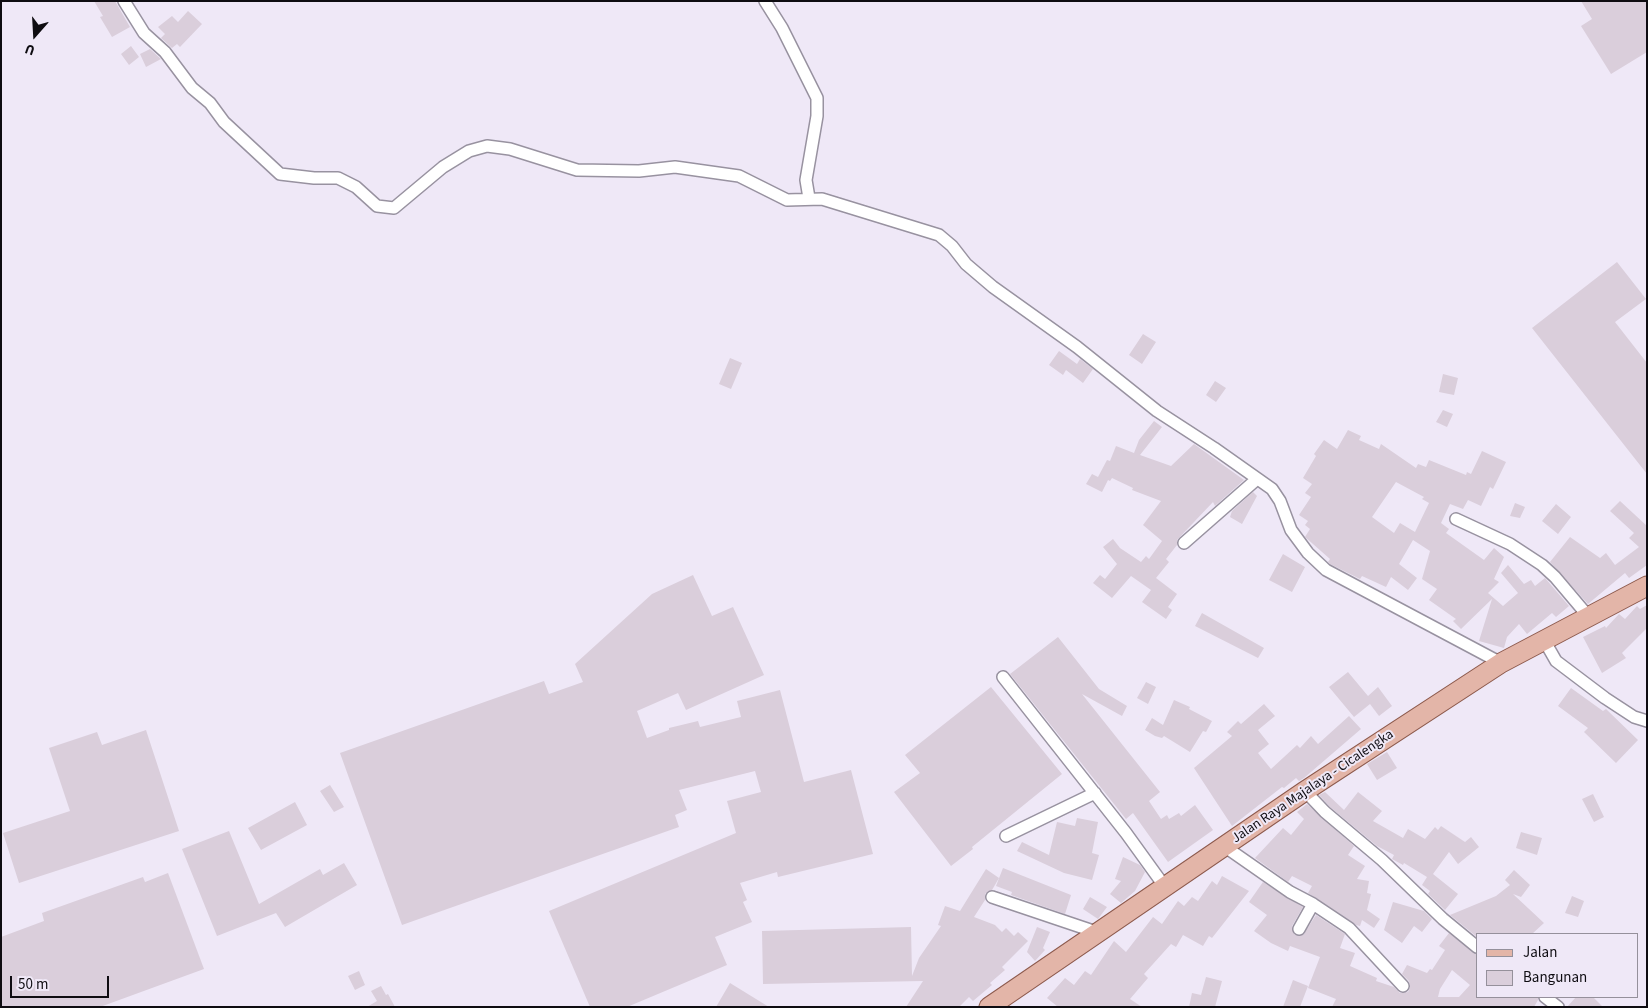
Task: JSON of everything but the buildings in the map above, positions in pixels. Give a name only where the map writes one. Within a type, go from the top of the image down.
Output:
[{"type":"main road","name":"Jalan Raya Majalaya - Cicalengka","points":[[990,1007],[1305,791],[1501,663],[1647,586]]},
{"type":"street","points":[[124,1],[144,32],[165,52],[192,88],[210,102],[224,122],[280,174],[314,178],[338,178],[356,187],[377,206],[394,208],[450,163],[469,151],[487,146],[510,149],[577,170],[631,171],[674,167],[740,176],[787,200],[822,199],[854,207],[939,235],[952,246],[966,264],[993,287],[1077,347],[1157,411],[1272,489],[1280,501],[1291,530],[1308,553],[1326,570],[1501,663]]},
{"type":"street","points":[[765,1],[782,28],[817,98],[818,116],[806,180],[809,198]]},
{"type":"street","points":[[1184,543],[1257,479]]},
{"type":"street","points":[[1456,519],[1510,544],[1542,565],[1555,577],[1588,616]]},
{"type":"street","points":[[1544,640],[1556,661],[1605,698],[1634,716],[1647,721]]},
{"type":"street","points":[[1003,677],[1095,793],[1165,887]]},
{"type":"street","points":[[1305,791],[1325,812],[1382,860],[1443,918],[1476,945]]},
{"type":"street","points":[[1006,836],[1095,793]]},
{"type":"street","points":[[1224,846],[1290,892],[1313,904],[1349,928],[1403,986]]},
{"type":"street","points":[[992,897],[1099,933]]},
{"type":"street","points":[[1299,929],[1313,904]]},
{"type":"street","points":[[1545,998],[1558,1007]]}]
